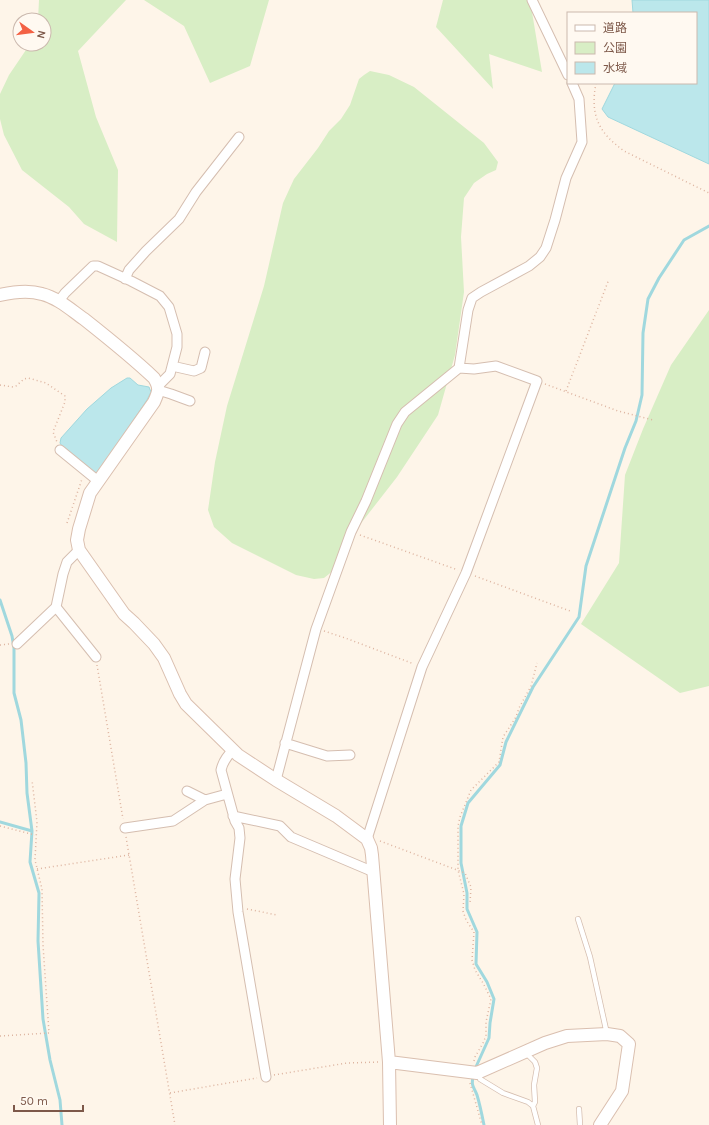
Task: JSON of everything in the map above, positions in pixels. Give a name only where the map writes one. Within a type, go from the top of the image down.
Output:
[{"type":"street","points":[[532,0],[567,72]]},
{"type":"street","points":[[276,780],[316,629],[351,532],[366,501],[397,424],[405,412],[459,368],[468,310],[472,298],[529,266],[540,257],[546,248],[566,178],[582,142],[579,99],[572,84]]},
{"type":"street","points":[[125,279],[129,270],[146,251],[179,219],[196,192],[239,136]]},
{"type":"street","points":[[59,301],[64,293],[93,266],[98,266],[160,296],[169,307],[177,334],[177,347],[170,374],[158,388]]},
{"type":"street","points":[[0,295],[10,292],[31,292],[43,294],[59,301],[108,338],[154,378],[158,388],[158,394],[154,402],[90,493],[79,529],[77,540],[79,550],[124,614],[154,644],[164,658],[186,704],[238,755],[336,816],[368,841],[371,848],[389,1062],[390,1125]]},
{"type":"street","points":[[172,366],[194,371],[201,368],[205,352]]},
{"type":"street","points":[[368,841],[422,667],[466,573],[537,381],[496,366],[474,369],[459,368]]},
{"type":"street","points":[[158,388],[190,401]]},
{"type":"street","points":[[61,450],[98,481]]},
{"type":"street","points":[[16,644],[56,608],[67,562],[79,550]]},
{"type":"street","points":[[56,608],[96,657]]},
{"type":"street","points":[[285,743],[327,756],[350,755]]},
{"type":"street","points":[[233,750],[222,764],[221,770],[233,816],[239,828],[240,838],[235,879],[237,907],[266,1077]]},
{"type":"street","points":[[187,791],[205,800]]},
{"type":"street","points":[[125,828],[173,822],[205,800],[227,794]]},
{"type":"street","points":[[233,816],[280,826],[291,837],[369,870],[373,870]]},
{"type":"street","points":[[389,1062],[476,1073],[545,1043],[567,1036],[607,1034],[620,1036],[629,1044],[622,1091],[600,1125]]},
{"type":"lane","points":[[578,919],[590,957],[607,1034]]},
{"type":"lane","points":[[525,1052],[535,1062],[537,1068],[534,1085],[533,1106],[538,1125]]},
{"type":"lane","points":[[476,1073],[480,1079],[503,1093],[528,1102],[533,1106]]},
{"type":"lane","points":[[579,1109],[580,1125]]},
{"type":"path","points":[[596,84],[594,106],[597,121],[602,131],[613,143],[624,151],[709,193]]},
{"type":"path","points":[[566,392],[609,279]]},
{"type":"path","points":[[0,385],[12,387],[16,386],[24,379],[28,378],[46,383],[65,396],[65,402],[53,432],[61,450]]},
{"type":"path","points":[[537,381],[618,411],[653,420]]},
{"type":"path","points":[[67,523],[85,470]]},
{"type":"path","points":[[351,532],[570,611]]},
{"type":"path","points":[[316,629],[348,639],[422,667]]},
{"type":"path","points":[[96,657],[175,1125]]},
{"type":"path","points":[[482,1125],[470,1084],[476,1073],[475,1057],[484,1043],[486,1036],[486,1022],[491,999],[484,983],[475,970],[472,960],[474,932],[466,920],[463,911],[464,894],[458,870],[458,826],[471,790],[499,762],[503,737],[516,717],[519,708],[531,686],[537,662]]},
{"type":"path","points":[[0,1036],[49,1033],[43,945],[42,889],[35,860],[37,822],[32,780]]},
{"type":"path","points":[[0,826],[36,835]]},
{"type":"path","points":[[368,841],[377,840],[464,873],[471,887],[470,903]]},
{"type":"path","points":[[37,869],[130,855]]},
{"type":"path","points":[[237,907],[277,914]]},
{"type":"path","points":[[170,1093],[347,1063],[389,1062]]},
{"type":"green space","points":[[39,0],[126,0],[78,51],[96,117],[118,170],[117,242],[84,224],[69,207],[22,170],[4,135],[0,119],[0,94],[9,75],[25,52],[52,52],[52,12],[38,12]]},
{"type":"green space","points":[[144,0],[269,0],[250,66],[210,83],[184,26]]},
{"type":"green space","points":[[443,0],[530,0],[542,72],[489,54],[493,89],[436,27]]},
{"type":"green space","points":[[370,71],[389,75],[414,87],[484,143],[498,162],[496,170],[474,183],[464,198],[461,237],[464,292],[455,355],[438,415],[397,477],[355,531],[334,570],[324,578],[314,579],[296,575],[232,543],[214,527],[208,510],[215,462],[227,406],[264,286],[283,203],[294,179],[329,131],[341,119],[350,105],[359,79]]},
{"type":"green space","points":[[709,310],[709,686],[680,693],[581,624],[619,563],[625,475],[643,429],[671,365]]},
{"type":"water","points":[[632,0],[709,0],[709,164],[608,117],[602,109],[614,84],[697,84],[697,12],[633,12]]},
{"type":"water","points":[[127,378],[130,378],[138,385],[149,387],[151,392],[96,475],[65,451],[60,443],[61,438],[87,409],[111,388]]},
{"type":"waterway","points":[[475,1069],[489,1038],[494,999],[487,982],[476,964],[477,932],[467,909],[467,893],[461,863],[461,826],[468,803],[500,765],[506,742],[533,687],[579,617],[586,566],[625,448],[636,421],[642,395],[643,333],[648,299],[659,278],[684,240],[709,226]]},
{"type":"waterway","points":[[0,600],[12,636],[14,648],[14,693],[21,720],[26,763],[27,793],[32,831],[30,862],[39,893],[38,941],[43,1019],[50,1060],[60,1100],[62,1125]]},
{"type":"waterway","points":[[0,822],[32,831]]},
{"type":"waterway","points":[[473,1076],[473,1085],[477,1095],[484,1125]]}]
